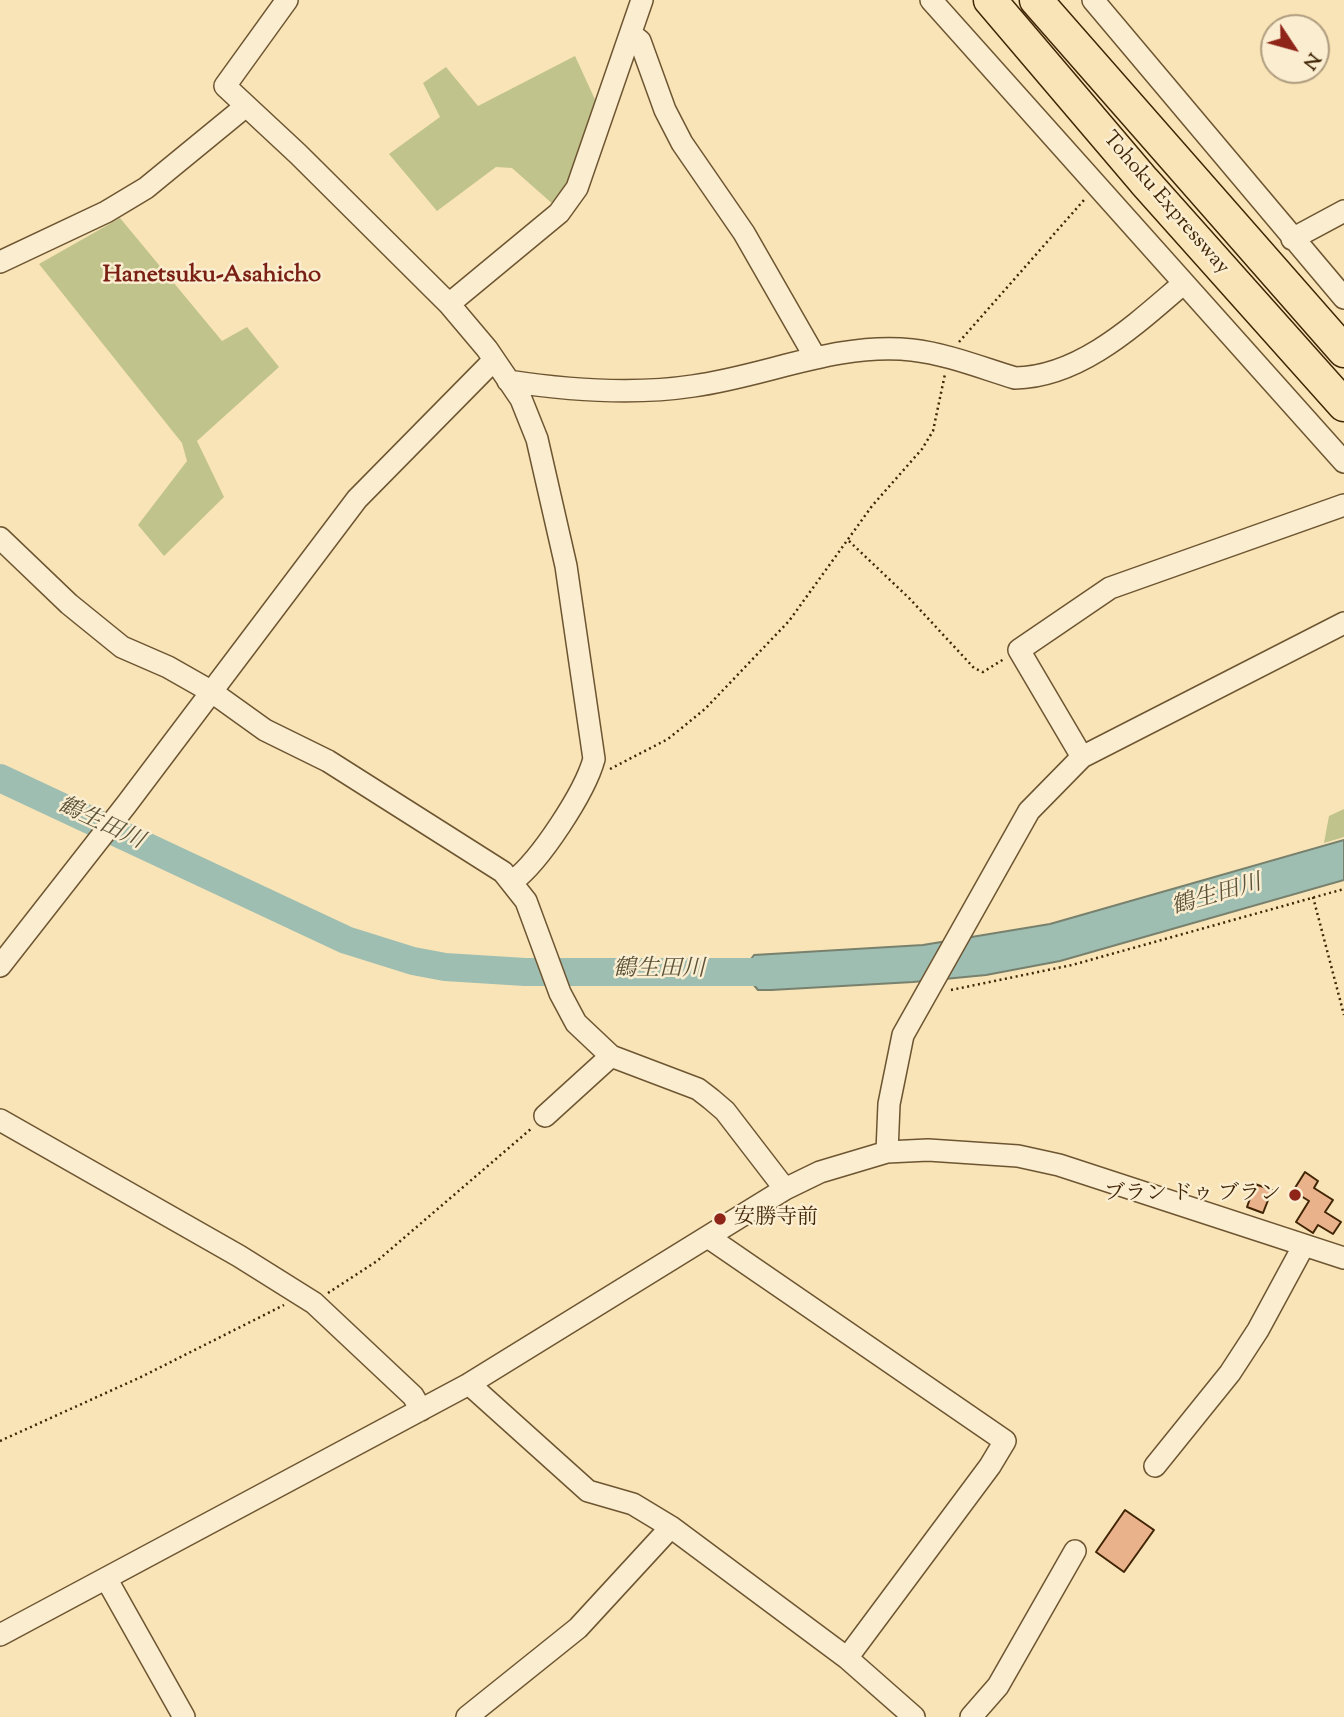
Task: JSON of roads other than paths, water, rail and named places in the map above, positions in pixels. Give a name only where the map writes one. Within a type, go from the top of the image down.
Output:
[{"type":"highway","name":"Tohoku Expressway","points":[[989,0],[1135,171],[1344,405]]},
{"type":"highway","name":"Tohoku Expressway","points":[[1036,0],[1344,351]]},
{"type":"street","points":[[286,0],[225,86],[299,153],[449,304],[521,399],[537,439],[566,566],[593,750],[590,775],[530,866],[513,881]]},
{"type":"street","points":[[449,304],[559,213],[577,188],[642,0]]},
{"type":"street","points":[[931,0],[1344,462]]},
{"type":"street","points":[[1093,0],[1344,298]]},
{"type":"street","points":[[631,34],[640,41],[665,110],[682,143],[744,233],[815,357]]},
{"type":"street","points":[[0,262],[106,212],[146,188],[246,106]]},
{"type":"street","points":[[1292,239],[1344,211]]},
{"type":"street","points":[[508,381],[543,386],[662,390],[696,386],[815,357],[912,350],[950,358],[1015,378],[1032,378],[1109,344],[1184,283]]},
{"type":"street","points":[[0,966],[357,499],[494,360]]},
{"type":"street","points":[[1082,757],[1019,650],[1110,588],[1344,505]]},
{"type":"street","points":[[0,538],[69,604],[122,647],[168,667],[212,692],[265,730],[328,761],[492,862],[513,881],[526,901],[561,993],[576,1023],[611,1056],[698,1089],[711,1099],[725,1111],[785,1189]]},
{"type":"street","points":[[887,1152],[889,1104],[898,1049],[928,989],[1029,811],[1082,757],[1344,623]]},
{"type":"street","points":[[545,1116],[611,1056]]},
{"type":"street","points":[[0,1120],[239,1256],[309,1300],[413,1396],[421,1410]]},
{"type":"street","points":[[0,1635],[469,1384],[785,1189],[820,1172],[887,1152],[971,1151],[1059,1165],[1344,1258]]},
{"type":"street","points":[[708,1237],[1005,1441],[990,1466],[848,1658]]},
{"type":"street","points":[[1155,1466],[1230,1373],[1258,1330],[1304,1245]]},
{"type":"street","points":[[469,1384],[589,1491],[633,1504],[671,1527],[848,1658],[914,1717]]},
{"type":"street","points":[[467,1717],[578,1628],[671,1527]]},
{"type":"street","points":[[971,1717],[998,1686],[1075,1551]]},
{"type":"street","points":[[107,1580],[184,1717]]},
{"type":"water","points":[[1344,840],[1344,880],[1060,961],[986,975],[771,990],[758,990],[742,971],[754,955],[923,945],[1050,924]]},
{"type":"waterway","name":"鶴生田川","points":[[0,778],[346,940],[413,961],[445,967],[525,972],[781,972]]},
{"type":"place","name":"ブラン ドゥ ブラン","points":[[1295,1195]]},
{"type":"place","name":"安勝寺前","points":[[720,1219]]},
{"type":"district","name":"Hanetsuku-Asahicho","points":[[212,277]]}]
